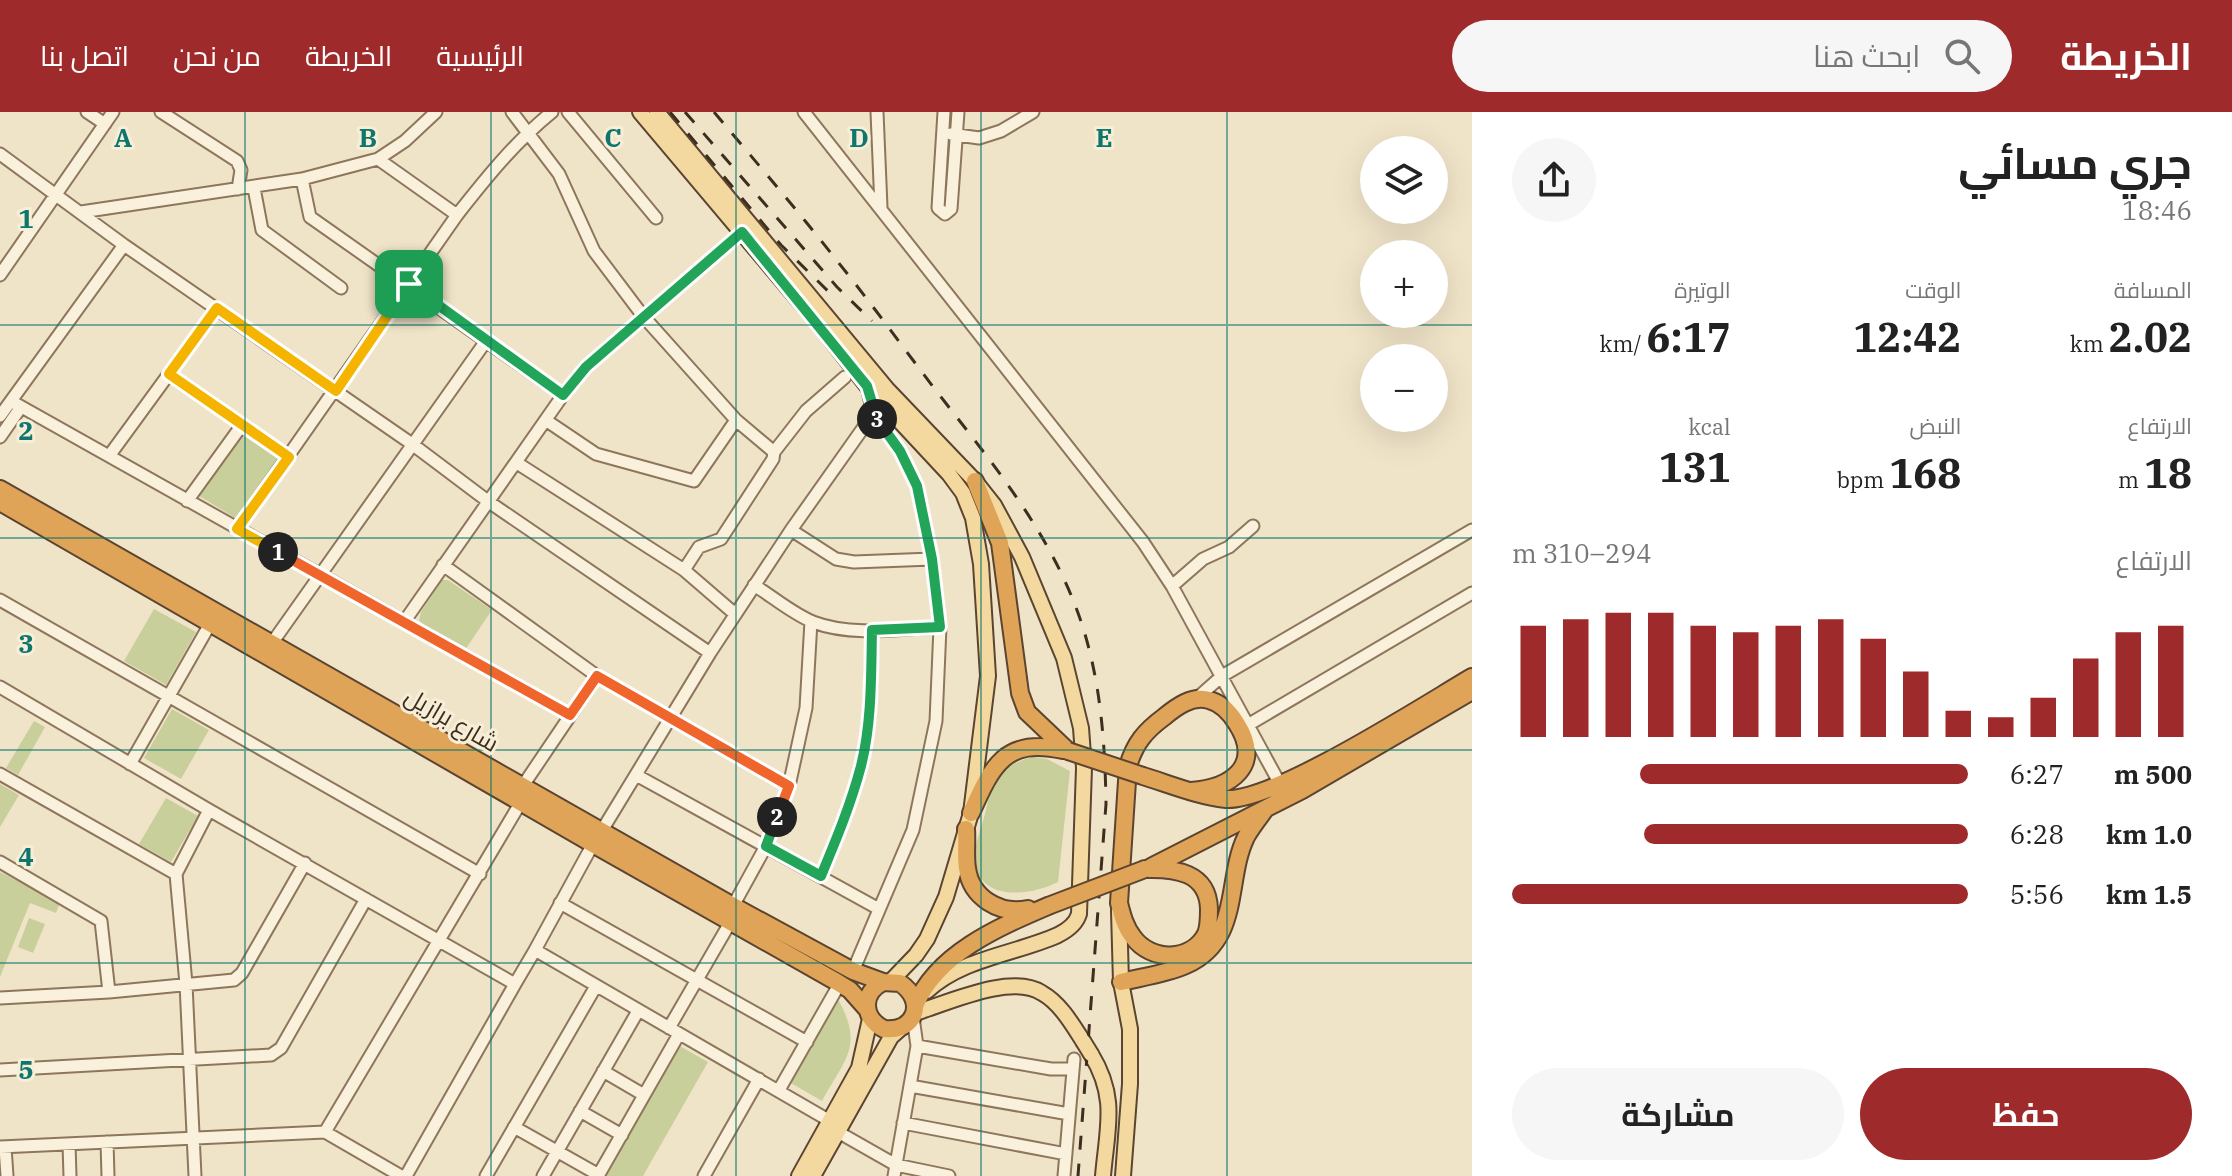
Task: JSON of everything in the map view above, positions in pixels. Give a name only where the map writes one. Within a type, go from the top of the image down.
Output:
[{"type":"highway","points":[[975,481],[1000,543],[1020,693],[1027,712],[1068,751]]},
{"type":"highway","name":"شارع برازيل","points":[[0,489],[272,643],[522,795]]},
{"type":"highway","name":"شارع برازيل","points":[[0,502],[210,624],[732,914],[850,990],[868,1014]]},
{"type":"highway","points":[[971,813],[985,782],[1005,756],[1036,745],[1068,751],[1191,791],[1226,799],[1241,798],[1280,784],[1472,677]]},
{"type":"highway","points":[[911,1016],[909,988],[887,981],[870,992],[868,1014],[884,1029],[911,1016],[921,992],[932,977],[953,957],[1005,924],[1145,869],[1266,808],[1472,691]]},
{"type":"highway","points":[[1145,869],[1167,868],[1197,881],[1207,891],[1209,919],[1205,935],[1190,950],[1173,957],[1156,954],[1133,938],[1124,923],[1119,903],[1128,766],[1133,750],[1145,731],[1180,704],[1210,700],[1231,713],[1244,727],[1247,752],[1239,773],[1224,785],[1212,790],[1191,791]]},
{"type":"highway","points":[[1121,982],[1186,965],[1216,940],[1229,918],[1233,885],[1246,838],[1266,808]]},
{"type":"highway","points":[[966,829],[967,868],[972,884],[982,898],[1000,909],[1016,912],[1048,906]]},
{"type":"highway","name":"شارع برازيل","points":[[732,914],[853,971],[887,981]]},
{"type":"main road","points":[[640,112],[867,386],[949,474],[963,493],[973,518],[981,564],[988,676],[971,813],[946,897],[927,939],[916,955],[887,981]]},
{"type":"main road","points":[[657,112],[887,389],[994,505],[1037,589],[1064,658],[1081,728],[1084,768],[1077,922],[1058,935],[948,975],[932,987],[891,1037],[799,1176]]},
{"type":"main road","points":[[1119,903],[1121,982],[1130,1029],[1130,1084],[1123,1176]]},
{"type":"main road","points":[[911,1016],[1001,987],[1023,985],[1043,993],[1059,1007],[1105,1079],[1109,1096],[1103,1176]]},
{"type":"main road","points":[[813,1176],[859,1068],[868,1014]]},
{"type":"street","points":[[87,112],[105,124]]},
{"type":"street","points":[[0,275],[113,112]]},
{"type":"street","points":[[161,112],[237,161],[241,170],[238,189]]},
{"type":"street","points":[[81,212],[254,188],[378,159],[405,141],[436,112]]},
{"type":"street","points":[[512,112],[559,174],[594,251],[643,316],[736,420],[774,452]]},
{"type":"street","points":[[237,529],[457,215],[492,171],[529,131],[552,112]]},
{"type":"street","points":[[568,112],[656,218]]},
{"type":"street","points":[[804,112],[1143,542],[1172,586],[1222,676],[1244,727],[1280,784]]},
{"type":"street","points":[[877,112],[881,208]]},
{"type":"street","points":[[944,112],[938,208],[945,214],[951,209],[958,112]]},
{"type":"street","points":[[942,133],[979,138],[1001,131],[1033,112]]},
{"type":"street","points":[[0,154],[124,245],[412,444],[489,502],[710,653]]},
{"type":"street","points":[[378,159],[457,215]]},
{"type":"street","points":[[302,179],[310,217],[563,395]]},
{"type":"street","points":[[254,188],[262,230],[341,288]]},
{"type":"street","points":[[404,622],[563,395],[586,367],[742,232]]},
{"type":"street","points":[[0,437],[16,404],[124,245]]},
{"type":"street","points":[[109,456],[217,308]]},
{"type":"street","points":[[272,643],[486,341]]},
{"type":"street","points":[[169,374],[289,457]]},
{"type":"street","points":[[684,570],[699,547],[721,539],[768,467],[774,452],[806,411],[845,377]]},
{"type":"street","points":[[853,971],[913,830],[936,721],[940,627],[932,559],[917,486],[900,451],[873,414],[867,386]]},
{"type":"street","points":[[0,416],[16,404]]},
{"type":"street","points":[[16,404],[570,715]]},
{"type":"street","points":[[7,1176],[3,1147],[325,1132],[404,1176],[597,838],[710,653],[873,414]]},
{"type":"street","points":[[547,421],[596,454],[694,481],[736,420]]},
{"type":"street","points":[[187,501],[242,425]]},
{"type":"street","points":[[517,463],[684,570],[735,614]]},
{"type":"street","points":[[1172,586],[1203,559],[1229,547],[1253,526]]},
{"type":"street","points":[[791,530],[836,559],[854,562],[932,559]]},
{"type":"street","points":[[1196,700],[1222,676],[1472,530]]},
{"type":"street","points":[[443,565],[597,676],[789,786]]},
{"type":"street","points":[[754,585],[811,621],[831,627],[872,630],[940,627]]},
{"type":"street","points":[[1244,727],[1472,593]]},
{"type":"street","points":[[0,600],[480,874]]},
{"type":"street","points":[[514,1127],[598,1176],[644,1095],[697,979],[766,846],[789,786],[806,708],[811,621]]},
{"type":"street","points":[[130,764],[210,624]]},
{"type":"street","points":[[821,876],[842,825],[861,763],[871,700],[872,630]]},
{"type":"street","points":[[325,1132],[480,874],[522,795],[597,676]]},
{"type":"street","points":[[0,687],[515,984]]},
{"type":"street","points":[[0,774],[176,874]]},
{"type":"street","points":[[636,775],[879,909]]},
{"type":"street","points":[[195,1176],[186,984],[176,874],[209,810]]},
{"type":"street","points":[[0,862],[101,921],[109,992]]},
{"type":"street","points":[[0,998],[234,980],[242,973],[305,863]]},
{"type":"street","points":[[0,1070],[271,1055],[281,1048],[366,899]]},
{"type":"street","points":[[560,903],[807,1042]]},
{"type":"street","points":[[535,950],[779,1090],[895,1170],[949,1176]]},
{"type":"street","points":[[779,1090],[840,983]]},
{"type":"street","points":[[486,1176],[596,986]]},
{"type":"street","points":[[543,1176],[638,1011]]},
{"type":"street","points":[[895,1170],[917,1046],[911,1016]]},
{"type":"street","points":[[917,1046],[1051,1069],[1073,1064],[1064,1176]]},
{"type":"street","points":[[603,1071],[644,1095]]},
{"type":"street","points":[[704,1176],[759,1079]]},
{"type":"street","points":[[910,1086],[1069,1114]]},
{"type":"street","points":[[580,1111],[622,1135]]},
{"type":"street","points":[[903,1123],[1066,1154]]},
{"type":"street","points":[[107,1142],[108,1176]]},
{"type":"street","points":[[69,1144],[70,1176]]},
{"type":"green space","points":[[241,433],[278,457],[237,519],[196,494]]},
{"type":"green space","points":[[442,580],[448,580],[492,610],[465,650],[419,620]]},
{"type":"green space","points":[[154,609],[196,632],[166,685],[124,661]]},
{"type":"green space","points":[[172,709],[209,730],[181,779],[144,758]]},
{"type":"green space","points":[[34,721],[45,727],[18,775],[6,768]]},
{"type":"green space","points":[[1032,757],[1047,759],[1070,771],[1058,882],[1022,892],[997,890],[979,876],[975,863],[976,845],[990,791],[1002,771]]},
{"type":"green space","points":[[0,784],[19,795],[0,827]]},
{"type":"green space","points":[[166,798],[198,816],[171,862],[139,844]]},
{"type":"green space","points":[[0,872],[60,902],[56,913],[30,903],[0,977]]},
{"type":"green space","points":[[29,918],[45,924],[33,953],[18,947]]},
{"type":"green space","points":[[836,1001],[839,1001],[846,1017],[850,1042],[844,1063],[822,1101],[789,1082]]},
{"type":"green space","points":[[678,1045],[708,1062],[643,1176],[603,1176]]},
{"type":"railway","points":[[670,112],[781,245],[832,295]]},
{"type":"railway","points":[[685,112],[837,287],[872,321]]},
{"type":"railway","points":[[714,112],[850,277],[1010,487],[1058,567],[1081,620],[1099,698],[1106,804],[1078,1176]]},
{"type":"route","points":[[742,232],[867,386],[873,414],[900,451],[917,486],[932,559],[940,627],[872,630],[871,700],[861,763],[842,825],[821,876],[766,846],[789,786],[597,676],[570,715],[237,529],[289,457],[169,374],[217,308],[336,391],[409,284],[563,395],[586,367],[742,232]]}]
